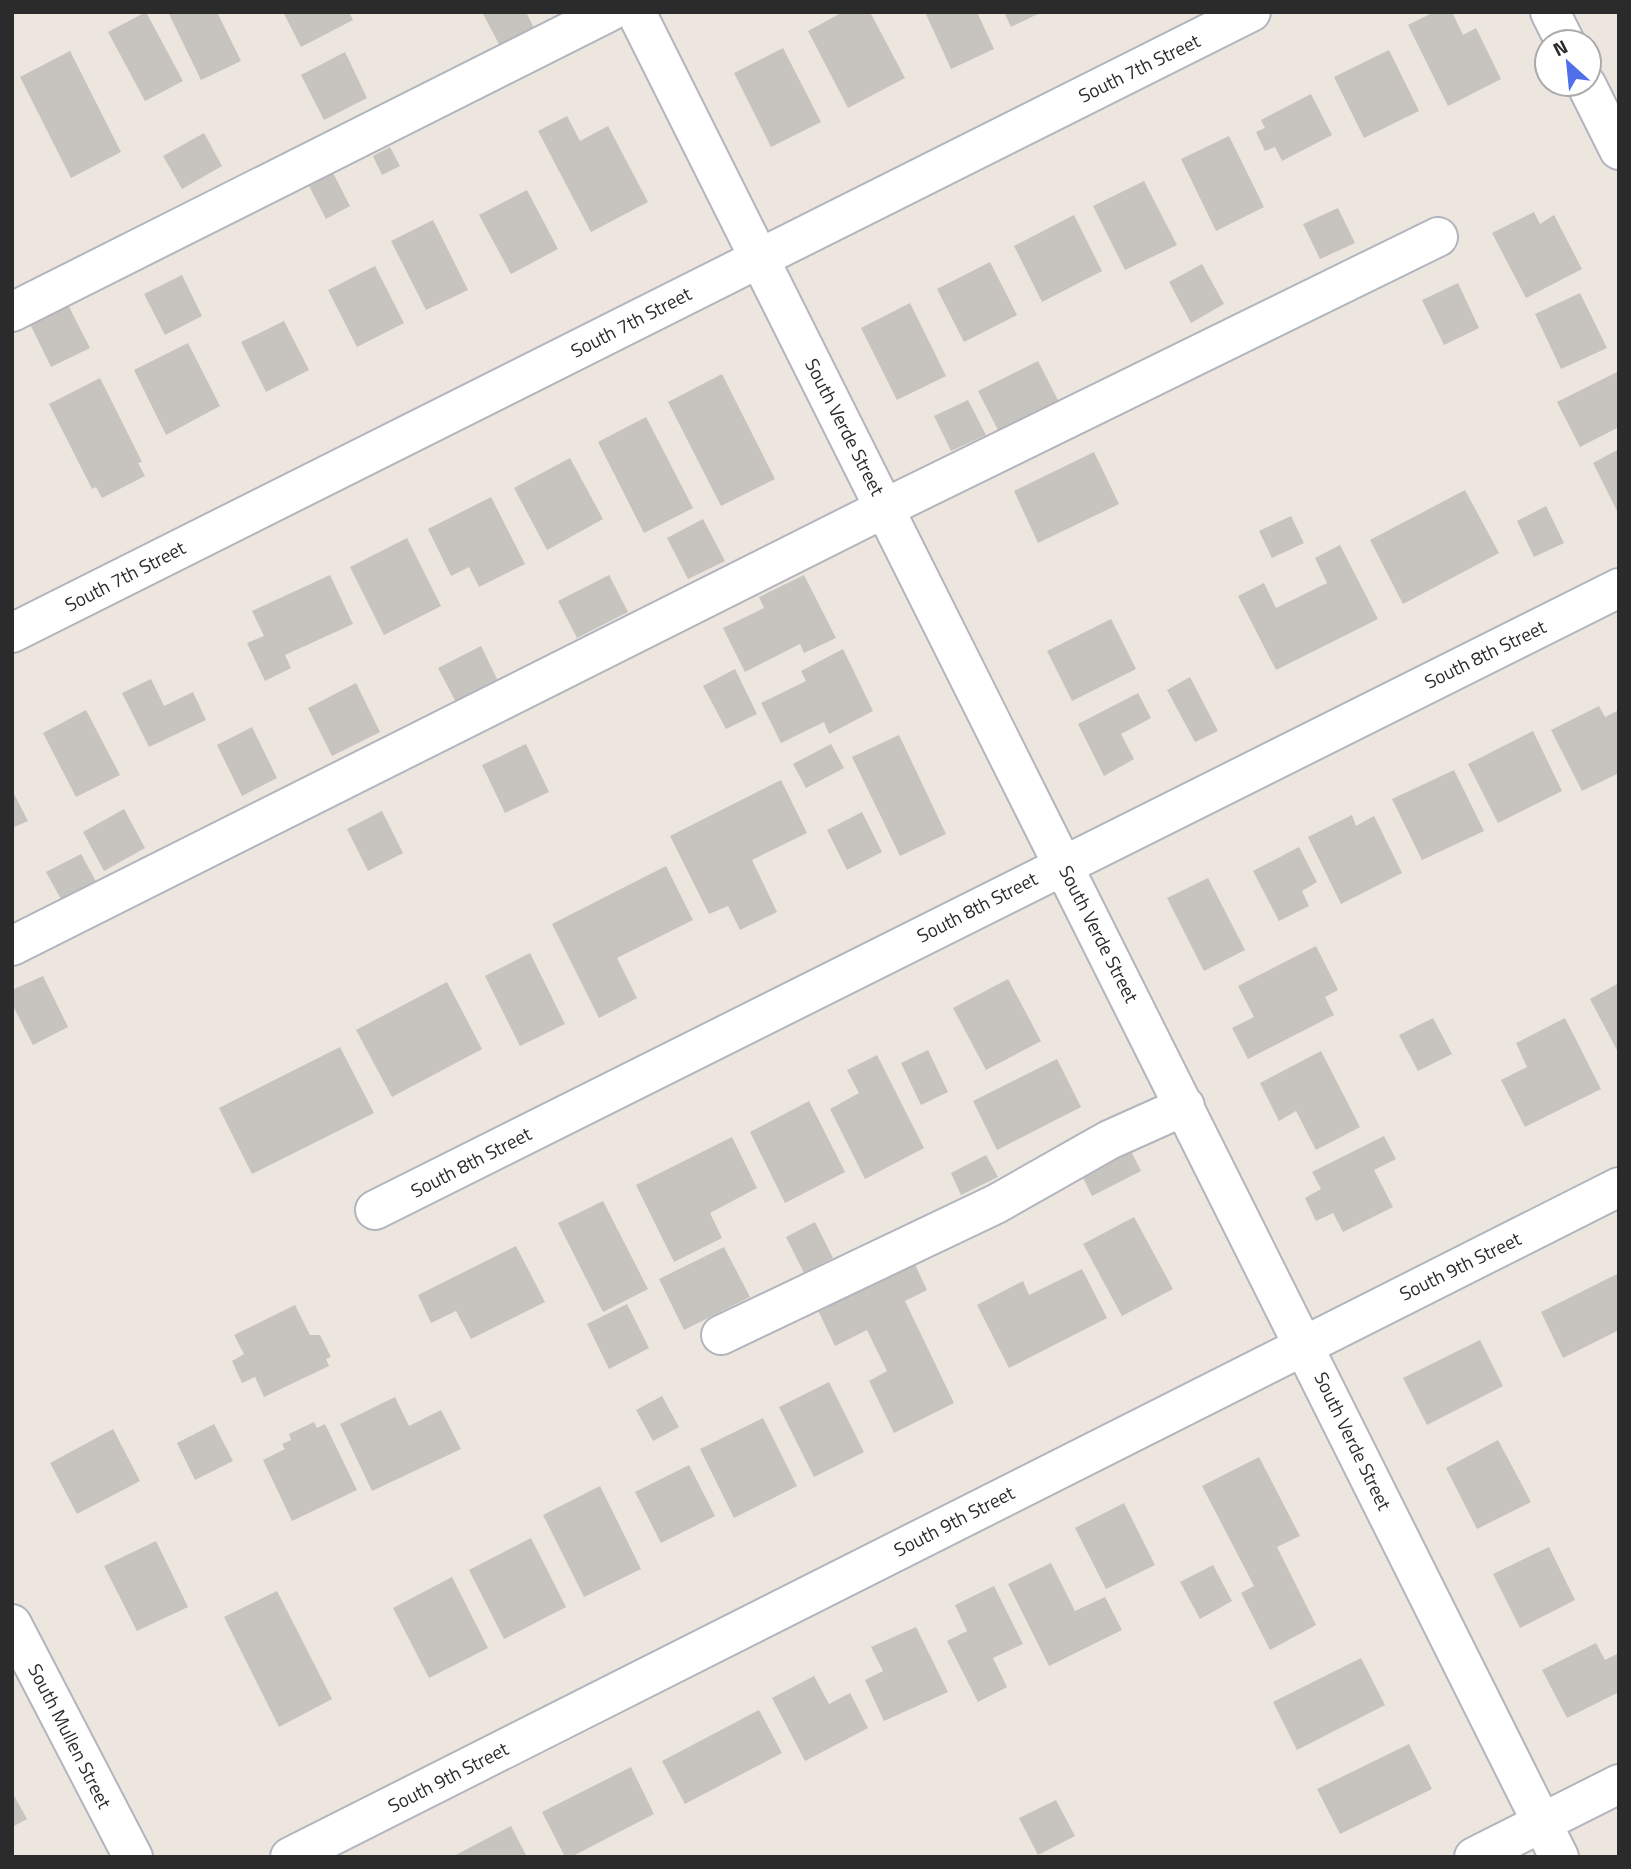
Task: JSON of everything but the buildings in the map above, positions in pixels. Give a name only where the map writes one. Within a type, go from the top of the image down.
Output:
[{"type":"street","points":[[12,312],[609,12]]},
{"type":"street","name":"South Verde Street","points":[[636,12],[1559,1857]]},
{"type":"street","name":"South 7th Street","points":[[12,633],[1251,12]]},
{"type":"street","points":[[1550,12],[1558,28]]},
{"type":"street","points":[[1593,98],[1618,147]]},
{"type":"street","points":[[12,946],[885,508],[1438,237]]},
{"type":"street","name":"South 8th Street","points":[[375,1210],[1064,863],[1619,588]]},
{"type":"street","points":[[721,1335],[996,1204],[1109,1140],[1185,1106]]},
{"type":"street","name":"South 9th Street","points":[[290,1857],[1304,1343],[1619,1187]]},
{"type":"street","name":"South Mullen Street","points":[[12,1624],[122,1853]]},
{"type":"street","points":[[1474,1857],[1619,1784]]}]
